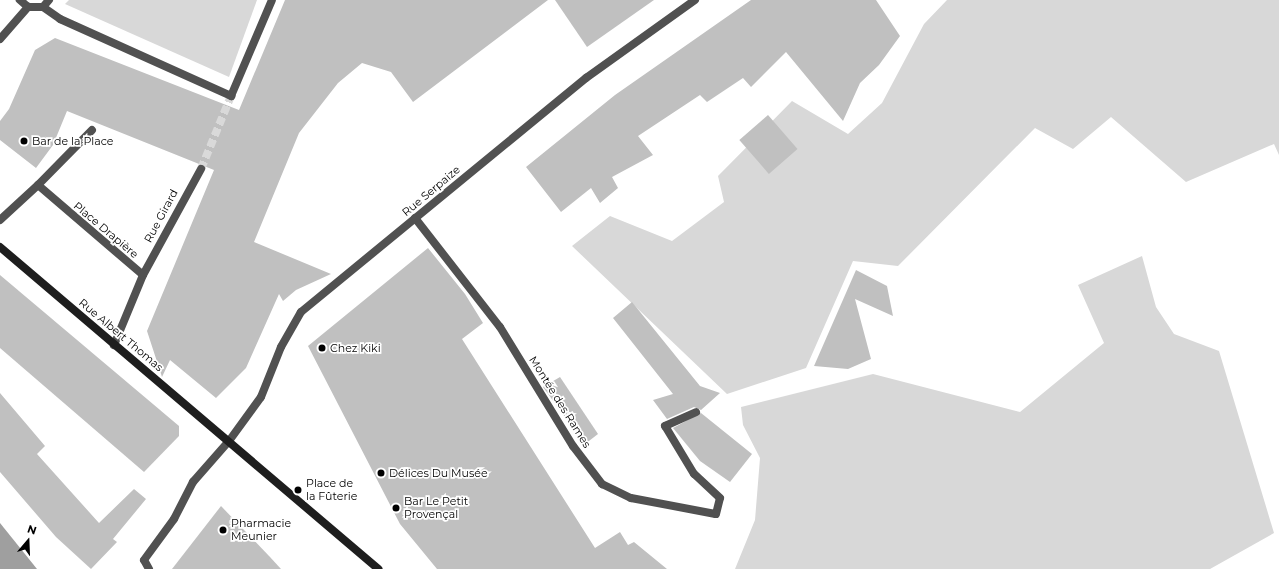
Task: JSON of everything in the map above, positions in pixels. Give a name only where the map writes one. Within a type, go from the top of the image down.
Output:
[{"type":"main road","name":"Rue Albert Thomas","points":[[0,247],[229,441]]},
{"type":"main road","points":[[229,441],[379,569]]},
{"type":"street","points":[[20,0],[28,6],[43,7],[60,19],[231,96],[272,0]]},
{"type":"street","points":[[43,7],[49,0]]},
{"type":"street","name":"Rue Serpaize","points":[[149,569],[144,560],[174,519],[193,482],[229,441],[261,397],[281,348],[301,312],[586,78],[696,0]]},
{"type":"street","points":[[0,39],[28,6]]},
{"type":"street","points":[[0,220],[38,185],[92,130]]},
{"type":"street","name":"Rue Girard","points":[[143,275],[201,169]]},
{"type":"street","name":"Place Drapière","points":[[38,185],[143,275]]},
{"type":"street","name":"Montée des Rames","points":[[416,218],[500,327],[572,446],[602,484],[631,498],[716,514],[720,498],[694,474],[665,426],[696,412]]},
{"type":"street","points":[[114,345],[143,275]]},
{"type":"shaded area","points":[[69,0],[257,0],[229,77],[65,4]]},
{"type":"shaded area","points":[[947,0],[1279,0],[1279,155],[1274,144],[1186,182],[1111,117],[1073,149],[1035,128],[898,266],[853,261],[806,368],[727,394],[572,246],[610,216],[672,241],[724,202],[718,176],[792,101],[848,134],[882,103],[924,24]]},
{"type":"shaded area","points":[[1142,256],[1156,307],[1174,334],[1219,351],[1274,533],[1210,569],[735,569],[755,520],[760,458],[743,425],[741,407],[873,374],[1020,412],[1104,343],[1078,285]]},
{"type":"shaded area","points":[[0,523],[37,569],[0,569]]},
{"type":"building","points":[[285,0],[548,0],[413,102],[391,72],[362,63],[338,83],[299,133],[254,242],[331,274],[296,290],[283,301],[279,294],[246,368],[216,398],[170,360],[162,377],[147,331],[214,170],[67,111],[53,145],[36,168],[0,140],[0,121],[9,109],[35,50],[55,38],[239,110]]},
{"type":"building","points":[[555,0],[654,0],[587,47]]},
{"type":"building","points":[[751,0],[876,0],[900,36],[879,65],[860,83],[843,121],[786,52],[751,87],[743,78],[707,102],[700,95],[638,136],[653,155],[612,177],[618,188],[600,203],[591,188],[561,212],[526,167],[615,95]]},
{"type":"building","points":[[768,115],[798,149],[769,174],[739,140]]},
{"type":"building","points":[[428,248],[465,294],[483,323],[462,339],[595,548],[620,532],[628,545],[634,542],[667,569],[437,569],[400,524],[308,346]]},
{"type":"building","points":[[856,270],[887,286],[893,316],[855,299],[871,359],[848,369],[814,366]]},
{"type":"building","points":[[0,275],[179,426],[179,436],[144,472],[0,348]]},
{"type":"building","points":[[632,302],[700,386],[720,393],[701,410],[694,407],[667,419],[653,400],[673,394],[613,318]]},
{"type":"building","points":[[560,377],[598,434],[585,444],[543,387]]},
{"type":"building","points":[[0,393],[45,446],[37,454],[99,523],[134,489],[146,499],[113,539],[117,542],[91,569],[56,537],[0,472]]},
{"type":"building","points":[[701,413],[752,454],[730,482],[700,461],[673,428]]},
{"type":"building","points":[[221,506],[270,557],[281,569],[172,569]]},
{"type":"tunnel","points":[[201,169],[231,96]]},
{"type":"place","name":"Bar de la Place","points":[[24,141]]},
{"type":"place","name":"Chez Kiki","points":[[322,348]]},
{"type":"place","name":"Délices Du Musée","points":[[381,473]]},
{"type":"place","name":"Place de la Fûterie","points":[[298,490]]},
{"type":"place","name":"Bar Le Petit Provençal","points":[[396,508]]},
{"type":"place","name":"Pharmacie Meunier","points":[[223,530]]}]
